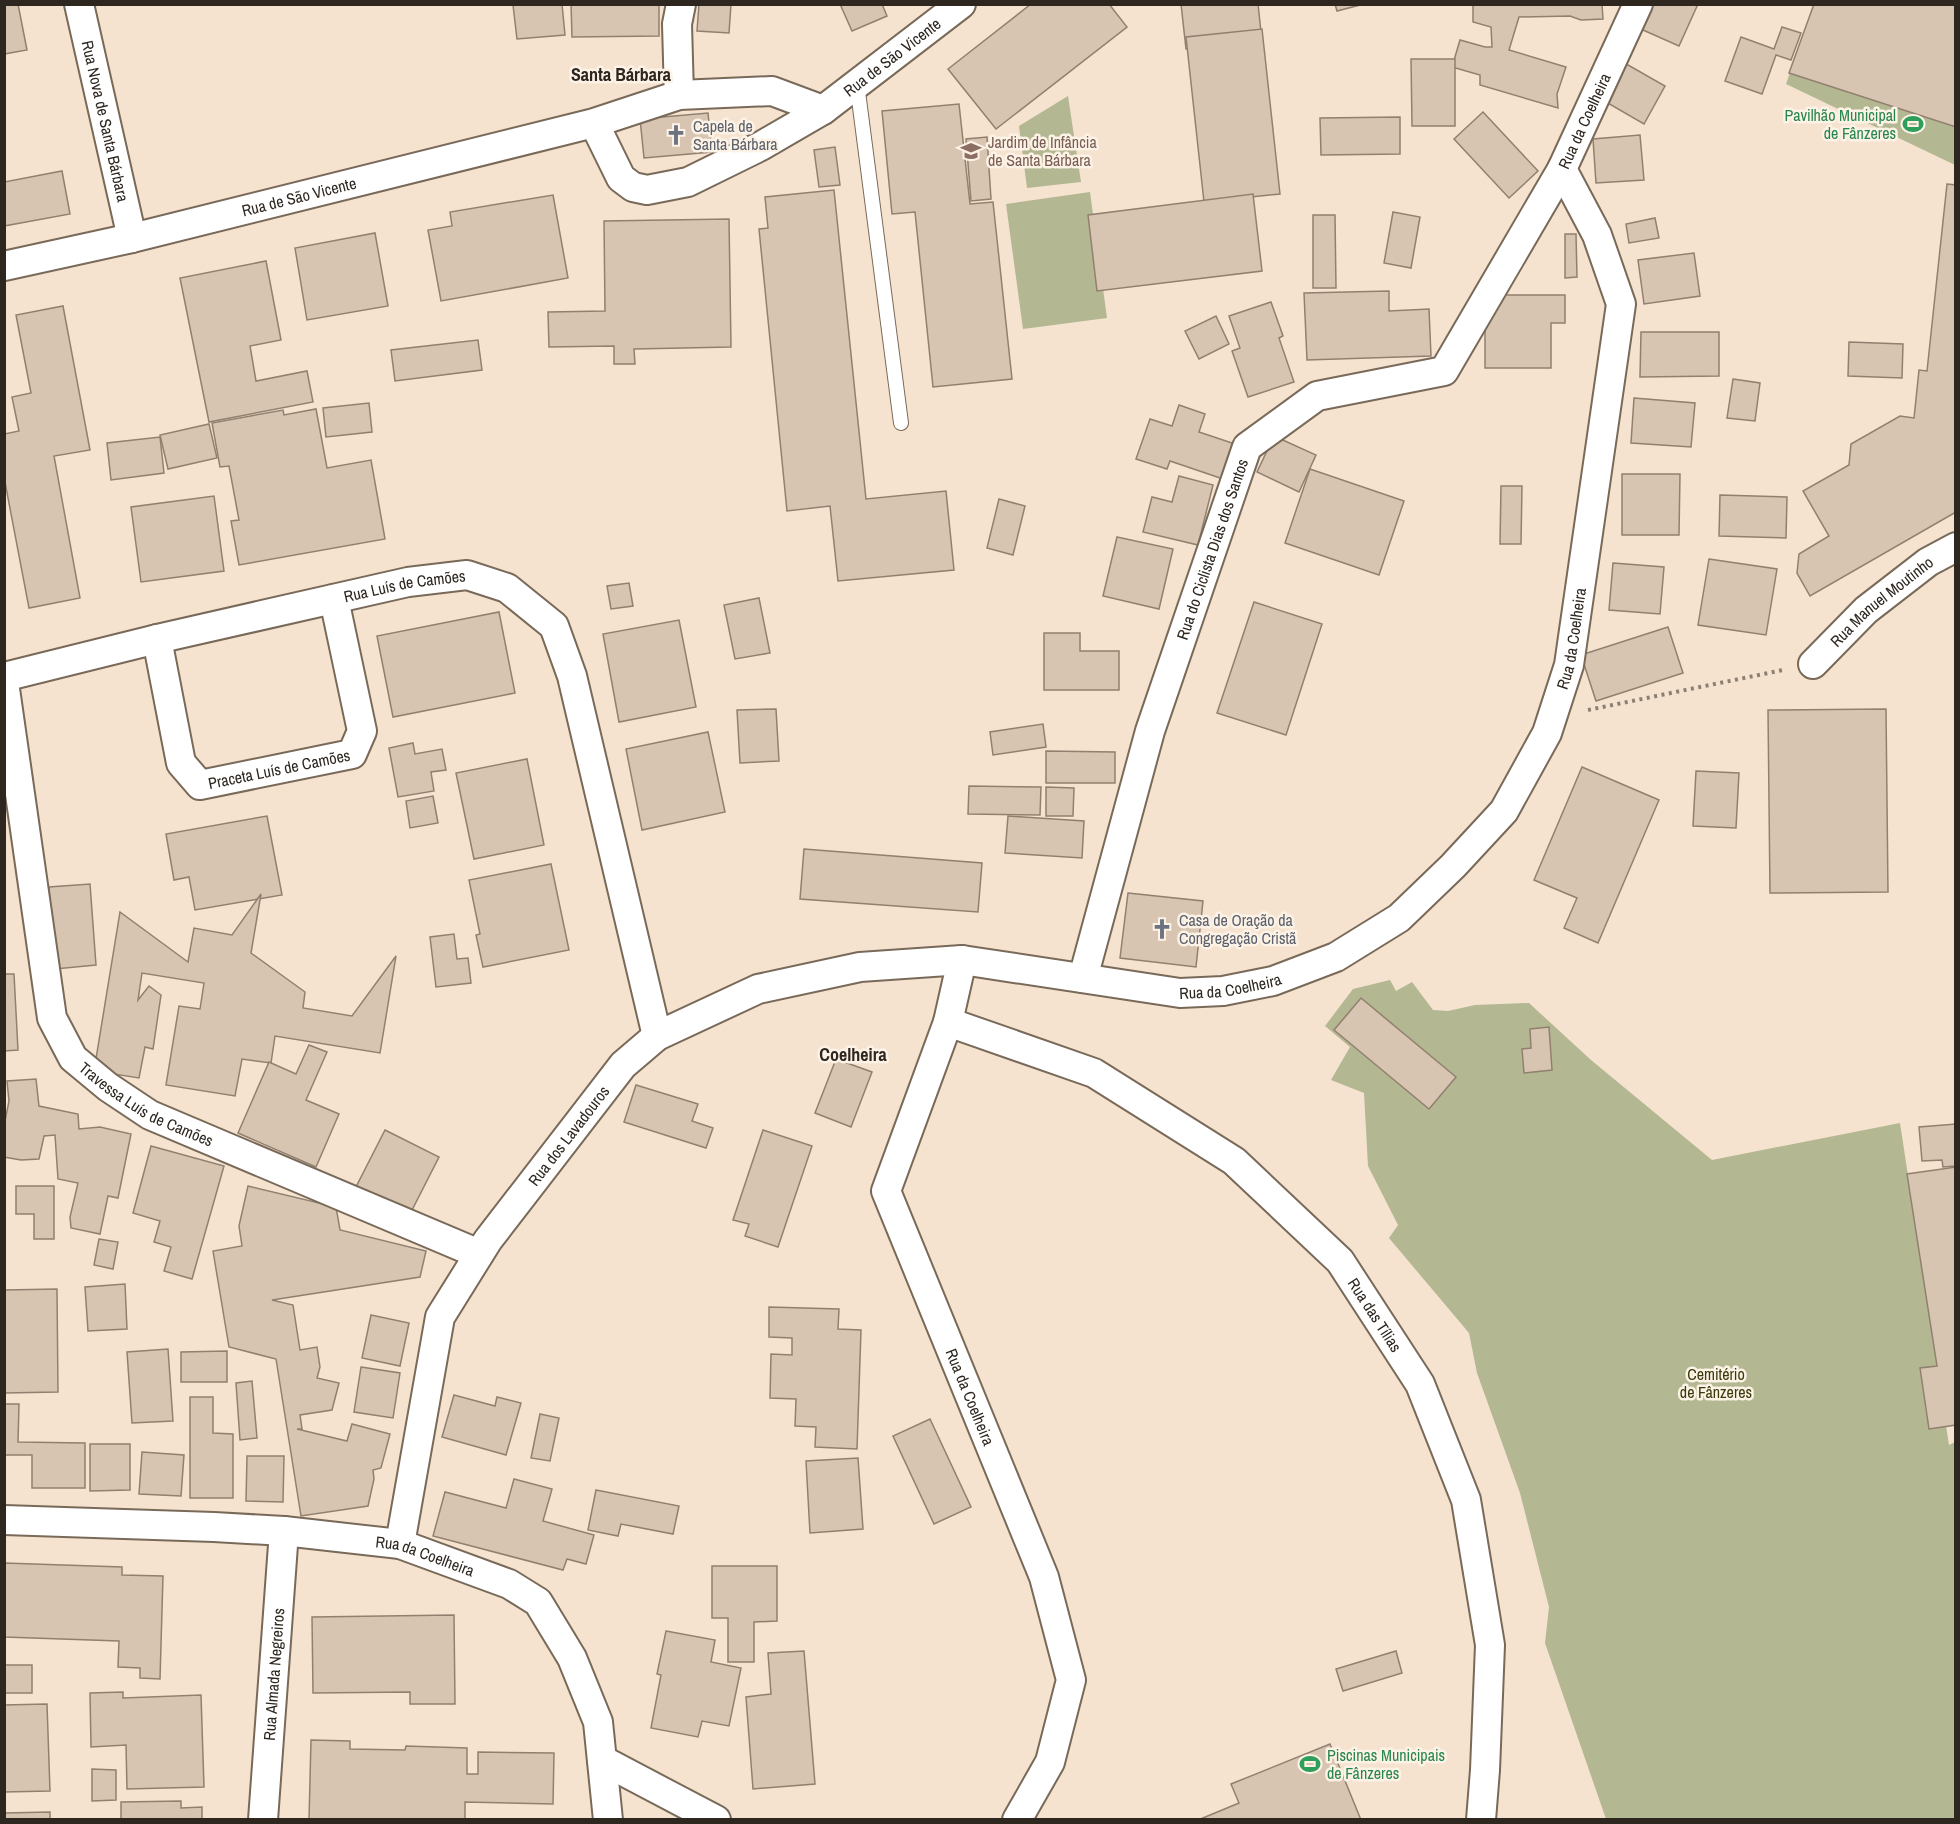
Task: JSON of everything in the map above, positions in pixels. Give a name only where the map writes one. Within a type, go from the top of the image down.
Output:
[{"type":"street","name":"Rua Nova de Santa Bárbara","points":[[79,4],[132,238]]},
{"type":"street","points":[[680,95],[678,24],[681,4]]},
{"type":"street","name":"Rua de São Vicente","points":[[594,123],[621,178],[633,187],[647,190],[688,182],[761,146],[823,110],[961,4]]},
{"type":"street","name":"Rua da Coelheira","points":[[1017,1820],[1050,1762],[1071,1680],[1044,1577],[886,1191],[948,1022],[962,960],[1180,993],[1223,991],[1273,981],[1336,957],[1399,918],[1453,866],[1504,811],[1547,733],[1569,665],[1621,304],[1597,235],[1562,170],[1638,4]]},
{"type":"street","name":"Rua de São Vicente","points":[[4,266],[132,238],[594,123],[680,95],[772,91],[823,110]]},
{"type":"street","name":"Rua do Ciclista Dias dos Santos","points":[[1083,978],[1150,731],[1247,447],[1317,396],[1444,371],[1562,170]]},
{"type":"street","name":"Rua Manuel Moutinho","points":[[1814,664],[1866,610],[1928,562],[1956,547]]},
{"type":"street","name":"Rua Luís de Camões","points":[[4,677],[157,639],[408,582],[467,575],[507,588],[554,626],[572,676],[657,1036]]},
{"type":"street","name":"Praceta Luís de Camões","points":[[157,639],[181,763],[200,784],[352,754],[362,731],[334,599]]},
{"type":"street","name":"Travessa Luís de Camões","points":[[4,682],[52,1018],[73,1058],[108,1087],[150,1115],[479,1254]]},
{"type":"street","name":"Rua dos Lavadouros","points":[[400,1544],[440,1317],[479,1254],[623,1065],[657,1036],[758,989],[860,967],[962,960]]},
{"type":"street","name":"Rua das Tílias","points":[[948,1022],[1094,1073],[1234,1161],[1340,1261],[1420,1384],[1466,1500],[1490,1645],[1481,1820]]},
{"type":"street","name":"Rua da Coelheira","points":[[4,1520],[284,1531],[400,1544],[509,1584],[538,1602],[572,1658],[598,1722],[608,1820]]},
{"type":"street","name":"Rua Almada Negreiros","points":[[263,1820],[284,1531]]},
{"type":"street","points":[[602,1760],[716,1820]]},
{"type":"lane","points":[[858,84],[901,423]]},
{"type":"path","points":[[1552,718],[1814,664]]},
{"type":"green space","name":"Pavilhão Municipal de Fânzeres","points":[[1814,5],[1955,5],[1955,165],[1786,84]]},
{"type":"green space","points":[[1068,96],[1081,182],[1027,188],[1019,126]]},
{"type":"green space","points":[[1090,192],[1107,318],[1023,329],[1006,204]]},
{"type":"green space","name":"Cemitério de Fânzeres","points":[[1390,980],[1396,991],[1412,982],[1433,1010],[1448,1011],[1475,1005],[1529,1003],[1591,1060],[1712,1160],[1900,1123],[1949,1445],[1955,1442],[1955,1819],[1606,1819],[1545,1643],[1549,1607],[1520,1493],[1477,1373],[1469,1333],[1389,1238],[1398,1225],[1368,1166],[1364,1093],[1331,1080],[1350,1047],[1325,1026],[1353,989]]},
{"type":"building","points":[[4,4],[18,4],[27,50],[4,54]]},
{"type":"building","points":[[562,4],[565,35],[517,39],[513,5]]},
{"type":"building","points":[[571,4],[659,4],[659,36],[572,37]]},
{"type":"building","points":[[699,4],[731,4],[729,33],[697,31]]},
{"type":"building","points":[[840,4],[882,4],[887,16],[852,31]]},
{"type":"building","points":[[1031,4],[1109,4],[1127,27],[996,129],[948,69]]},
{"type":"building","points":[[1181,4],[1258,4],[1262,41],[1186,49]]},
{"type":"building","points":[[1335,4],[1364,4],[1337,11]]},
{"type":"building","points":[[1473,4],[1602,4],[1603,19],[1581,20],[1570,16],[1519,17],[1509,50],[1566,67],[1557,94],[1558,108],[1480,85],[1480,75],[1452,67],[1460,40],[1492,47],[1491,27],[1473,22]]},
{"type":"building","points":[[1644,4],[1698,4],[1679,46],[1634,26]]},
{"type":"building","name":"Pavilhão Municipal de Fânzeres","points":[[1814,4],[1956,4],[1956,127],[1789,73]]},
{"type":"building","points":[[1782,27],[1801,33],[1791,60],[1776,55],[1762,94],[1725,81],[1741,37],[1774,49]]},
{"type":"building","points":[[1262,29],[1280,194],[1204,202],[1186,37]]},
{"type":"building","points":[[1411,59],[1455,59],[1455,126],[1412,126]]},
{"type":"building","points":[[1621,61],[1665,86],[1644,124],[1599,98]]},
{"type":"building","points":[[959,104],[970,204],[993,202],[1012,379],[933,387],[915,212],[892,214],[882,111]]},
{"type":"building","points":[[1483,112],[1538,171],[1509,198],[1454,139]]},
{"type":"building","name":"Capela de Santa Bárbara","points":[[708,113],[712,152],[644,158],[640,119]]},
{"type":"building","points":[[1400,117],[1400,154],[1321,155],[1320,118]]},
{"type":"building","points":[[1640,135],[1644,180],[1596,183],[1593,139]]},
{"type":"building","points":[[987,137],[991,199],[971,201],[966,139]]},
{"type":"building","points":[[835,147],[840,185],[819,187],[814,150]]},
{"type":"building","points":[[62,171],[70,214],[4,226],[4,182]]},
{"type":"building","points":[[1947,184],[1956,185],[1956,512],[1810,596],[1797,573],[1799,554],[1829,536],[1803,491],[1849,465],[1851,444],[1900,416],[1914,418],[1919,370],[1927,371]]},
{"type":"building","points":[[834,190],[866,499],[946,491],[954,570],[838,581],[830,506],[787,511],[759,229],[768,228],[765,197]]},
{"type":"building","points":[[1253,194],[1262,271],[1097,291],[1088,215]]},
{"type":"building","points":[[553,195],[568,278],[441,301],[428,230],[452,226],[450,212]]},
{"type":"building","points":[[1393,212],[1420,217],[1411,268],[1384,263]]},
{"type":"building","points":[[1313,215],[1335,215],[1336,288],[1313,288]]},
{"type":"building","points":[[1655,218],[1659,238],[1629,243],[1626,224]]},
{"type":"building","points":[[729,219],[731,347],[634,349],[635,364],[614,364],[614,346],[549,347],[548,312],[605,311],[604,221]]},
{"type":"building","points":[[375,233],[388,306],[307,320],[295,248]]},
{"type":"building","points":[[1565,234],[1576,234],[1577,277],[1565,278]]},
{"type":"building","points":[[1694,253],[1700,296],[1644,304],[1638,260]]},
{"type":"building","points":[[266,261],[281,340],[250,346],[256,381],[307,371],[313,402],[209,422],[180,278]]},
{"type":"building","points":[[1389,291],[1389,311],[1429,309],[1431,356],[1307,360],[1304,293]]},
{"type":"building","points":[[1485,295],[1565,295],[1565,323],[1551,323],[1551,368],[1485,368]]},
{"type":"building","points":[[1271,302],[1283,336],[1279,338],[1294,382],[1248,397],[1232,351],[1240,348],[1229,316]]},
{"type":"building","points":[[63,306],[90,450],[54,456],[80,598],[29,608],[4,477],[4,434],[19,431],[12,397],[31,393],[16,315]]},
{"type":"building","points":[[1216,316],[1229,344],[1199,359],[1185,331]]},
{"type":"building","points":[[1641,332],[1719,332],[1719,376],[1640,377]]},
{"type":"building","points":[[478,340],[482,370],[395,381],[391,350]]},
{"type":"building","points":[[1849,342],[1903,344],[1902,378],[1848,376]]},
{"type":"building","points":[[1733,379],[1760,383],[1755,421],[1727,418]]},
{"type":"building","points":[[1634,398],[1695,403],[1691,447],[1631,443]]},
{"type":"building","points":[[369,403],[372,432],[326,437],[323,408]]},
{"type":"building","points":[[1179,405],[1205,414],[1199,432],[1238,445],[1226,480],[1170,461],[1167,469],[1136,459],[1150,419],[1172,426]]},
{"type":"building","points":[[316,409],[327,468],[371,460],[385,539],[239,565],[231,521],[239,520],[229,466],[220,467],[212,423],[283,410],[284,415]]},
{"type":"building","points":[[209,424],[217,458],[168,469],[160,435]]},
{"type":"building","points":[[1274,436],[1316,455],[1299,492],[1257,472]]},
{"type":"building","points":[[160,437],[164,473],[111,480],[107,443]]},
{"type":"building","points":[[1310,469],[1404,501],[1379,575],[1285,543]]},
{"type":"building","points":[[1622,474],[1680,474],[1679,535],[1622,535]]},
{"type":"building","points":[[1179,476],[1213,485],[1198,545],[1143,532],[1152,497],[1172,502]]},
{"type":"building","points":[[1501,486],[1522,486],[1521,544],[1500,544]]},
{"type":"building","points":[[1720,495],[1787,497],[1786,538],[1719,536]]},
{"type":"building","points":[[214,496],[224,571],[141,582],[131,507]]},
{"type":"building","points":[[999,499],[1025,506],[1013,555],[987,548]]},
{"type":"building","points":[[1117,537],[1173,549],[1159,609],[1103,596]]},
{"type":"building","points":[[1709,559],[1777,569],[1766,635],[1698,625]]},
{"type":"building","points":[[1613,563],[1664,567],[1660,614],[1609,610]]},
{"type":"building","points":[[629,583],[633,606],[611,609],[607,586]]},
{"type":"building","points":[[759,598],[770,653],[735,659],[724,605]]},
{"type":"building","points":[[1254,602],[1322,624],[1286,735],[1217,713]]},
{"type":"building","points":[[499,612],[515,693],[393,717],[377,636]]},
{"type":"building","points":[[679,620],[696,707],[619,722],[603,634]]},
{"type":"building","points":[[1668,627],[1683,673],[1596,701],[1581,655]]},
{"type":"building","points":[[1044,633],[1080,633],[1080,651],[1119,651],[1119,690],[1044,690]]},
{"type":"building","points":[[776,709],[779,761],[740,763],[737,710]]},
{"type":"building","points":[[1886,709],[1888,892],[1770,893],[1768,710]]},
{"type":"building","points":[[1043,724],[1046,747],[993,755],[990,732]]},
{"type":"building","points":[[708,732],[725,812],[642,830],[626,749]]},
{"type":"building","points":[[413,743],[415,754],[442,749],[446,770],[431,772],[434,791],[398,797],[389,748]]},
{"type":"building","points":[[1046,751],[1115,752],[1115,783],[1046,783]]},
{"type":"building","points":[[527,759],[544,845],[474,859],[456,773]]},
{"type":"building","points":[[1582,767],[1659,800],[1598,943],[1564,928],[1577,898],[1534,880]]},
{"type":"building","points":[[1696,771],[1739,773],[1736,828],[1693,826]]},
{"type":"building","points":[[969,786],[1041,787],[1040,815],[968,814]]},
{"type":"building","points":[[1046,787],[1074,788],[1073,816],[1046,816]]},
{"type":"building","points":[[433,796],[438,823],[410,828],[406,801]]},
{"type":"building","points":[[267,816],[282,895],[195,910],[189,877],[174,880],[166,834]]},
{"type":"building","points":[[1008,816],[1084,821],[1082,858],[1005,853]]},
{"type":"building","points":[[804,849],[982,863],[978,912],[800,899]]},
{"type":"building","points":[[551,864],[569,950],[483,967],[476,935],[480,934],[469,880]]},
{"type":"building","points":[[90,884],[96,965],[55,969],[49,887]]},
{"type":"building","name":"Casa de Oração da Congregação Cristã","points":[[1128,893],[1203,901],[1196,967],[1120,958]]},
{"type":"building","points":[[261,894],[251,953],[305,992],[303,1008],[352,1016],[396,956],[380,1053],[275,1036],[271,1063],[242,1059],[235,1096],[166,1085],[179,1006],[200,1009],[204,983],[142,973],[138,1000],[149,986],[161,995],[153,1049],[145,1047],[139,1078],[94,1071],[120,912],[188,962],[194,928],[232,935]]},
{"type":"building","points":[[454,934],[457,959],[468,958],[471,983],[436,987],[430,937]]},
{"type":"building","points":[[4,974],[14,974],[18,1050],[4,1051]]},
{"type":"building","points":[[1361,998],[1456,1077],[1429,1109],[1334,1030]]},
{"type":"building","points":[[1549,1027],[1552,1070],[1524,1073],[1522,1049],[1531,1048],[1530,1029]]},
{"type":"building","points":[[309,1045],[327,1052],[306,1100],[339,1114],[316,1167],[238,1133],[269,1062],[296,1074]]},
{"type":"building","points":[[836,1059],[872,1072],[851,1127],[815,1113]]},
{"type":"building","points":[[36,1079],[39,1106],[78,1114],[79,1129],[100,1127],[131,1134],[118,1198],[108,1196],[100,1234],[71,1228],[70,1217],[78,1183],[58,1179],[55,1135],[44,1136],[39,1159],[21,1160],[4,1157],[4,1126],[9,1101],[7,1081]]},
{"type":"building","points":[[636,1085],[698,1104],[692,1121],[713,1128],[706,1148],[624,1122]]},
{"type":"building","points":[[1956,1124],[1956,1166],[1943,1167],[1942,1160],[1922,1161],[1919,1127]]},
{"type":"building","points":[[385,1130],[439,1157],[410,1214],[356,1187]]},
{"type":"building","points":[[763,1130],[812,1146],[778,1247],[745,1236],[749,1224],[733,1220]]},
{"type":"building","points":[[151,1146],[224,1166],[192,1279],[164,1271],[171,1247],[154,1242],[160,1221],[133,1213]]},
{"type":"building","points":[[1956,1167],[1956,1425],[1929,1429],[1920,1368],[1937,1366],[1907,1174]]},
{"type":"building","points":[[16,1186],[54,1186],[54,1239],[34,1239],[34,1214],[16,1214]]},
{"type":"building","points":[[248,1186],[336,1207],[340,1230],[426,1251],[420,1277],[272,1300],[293,1305],[300,1350],[317,1347],[320,1367],[317,1378],[339,1383],[332,1410],[300,1415],[302,1429],[297,1429],[347,1441],[352,1424],[390,1434],[381,1468],[373,1470],[374,1479],[368,1506],[301,1516],[276,1359],[229,1347],[213,1251],[242,1246],[239,1226]]},
{"type":"building","points":[[99,1239],[118,1242],[113,1269],[94,1265]]},
{"type":"building","points":[[125,1284],[127,1329],[88,1331],[85,1287]]},
{"type":"building","points":[[57,1289],[58,1392],[4,1393],[4,1290]]},
{"type":"building","points":[[769,1307],[839,1309],[838,1329],[861,1330],[857,1449],[815,1447],[816,1427],[795,1426],[796,1399],[770,1398],[771,1354],[792,1355],[792,1338],[769,1337]]},
{"type":"building","points":[[371,1315],[409,1323],[400,1366],[362,1358]]},
{"type":"building","points":[[168,1349],[173,1421],[132,1423],[127,1352]]},
{"type":"building","points":[[227,1351],[227,1382],[181,1382],[181,1352]]},
{"type":"building","points":[[361,1367],[400,1373],[393,1418],[354,1412]]},
{"type":"building","points":[[252,1381],[257,1438],[240,1440],[236,1383]]},
{"type":"building","points":[[454,1395],[495,1406],[497,1397],[521,1403],[506,1455],[442,1437]]},
{"type":"building","points":[[190,1397],[213,1397],[213,1433],[233,1434],[233,1498],[190,1498]]},
{"type":"building","points":[[4,1404],[19,1404],[18,1442],[85,1443],[85,1488],[32,1488],[32,1455],[4,1455]]},
{"type":"building","points":[[540,1414],[559,1418],[550,1461],[531,1458]]},
{"type":"building","points":[[930,1419],[971,1507],[934,1524],[893,1436]]},
{"type":"building","points":[[90,1444],[130,1444],[130,1490],[90,1491]]},
{"type":"building","points":[[142,1452],[184,1455],[181,1496],[139,1494]]},
{"type":"building","points":[[247,1456],[284,1456],[283,1502],[246,1501]]},
{"type":"building","points":[[858,1458],[863,1529],[810,1533],[806,1461]]},
{"type":"building","points":[[514,1479],[552,1489],[543,1521],[594,1535],[586,1564],[567,1559],[563,1570],[433,1536],[445,1492],[506,1508]]},
{"type":"building","points":[[596,1490],[679,1506],[673,1534],[621,1524],[618,1536],[588,1530]]},
{"type":"building","points":[[4,1563],[122,1567],[122,1575],[163,1576],[160,1679],[140,1678],[140,1668],[118,1667],[119,1641],[4,1637]]},
{"type":"building","points":[[712,1566],[777,1566],[777,1621],[754,1622],[754,1662],[728,1662],[728,1618],[712,1618]]},
{"type":"building","points":[[454,1615],[455,1704],[410,1704],[410,1692],[313,1693],[312,1617]]},
{"type":"building","points":[[666,1631],[715,1640],[711,1662],[741,1668],[729,1726],[702,1721],[698,1737],[651,1728],[661,1675],[657,1674]]},
{"type":"building","points":[[804,1651],[815,1784],[753,1789],[746,1697],[771,1694],[768,1653]]},
{"type":"building","points":[[1396,1651],[1402,1673],[1343,1691],[1336,1669]]},
{"type":"building","points":[[4,1665],[32,1665],[32,1693],[4,1693]]},
{"type":"building","points":[[123,1692],[123,1698],[201,1695],[204,1787],[127,1789],[126,1745],[91,1747],[90,1693]]},
{"type":"building","points":[[47,1704],[50,1791],[4,1792],[4,1705]]},
{"type":"building","points":[[311,1740],[350,1741],[350,1749],[405,1750],[406,1746],[467,1748],[467,1774],[478,1774],[478,1752],[554,1753],[553,1804],[465,1802],[465,1820],[309,1820]]},
{"type":"building","name":"Piscinas Municipais de Fânzeres","points":[[1330,1744],[1361,1820],[1198,1820],[1239,1803],[1231,1784]]},
{"type":"building","points":[[92,1769],[116,1770],[116,1800],[92,1801]]},
{"type":"building","points":[[181,1801],[181,1808],[202,1807],[202,1820],[121,1820],[121,1802]]},
{"type":"building","points":[[50,1812],[50,1820],[4,1820],[4,1813]]},
{"type":"place","name":"Pavilhão Municipal de Fânzeres","points":[[1913,124]]},
{"type":"place","name":"Capela de Santa Bárbara","points":[[676,135]]},
{"type":"place","name":"Jardim de Infância de Santa Bárbara","points":[[971,151]]},
{"type":"place","name":"Casa de Oração da Congregação Cristã","points":[[1162,929]]},
{"type":"place","name":"Piscinas Municipais de Fânzeres","points":[[1310,1764]]},
{"type":"district","name":"Santa Bárbara","points":[[621,74]]},
{"type":"district","name":"Coelheira","points":[[853,1054]]}]
